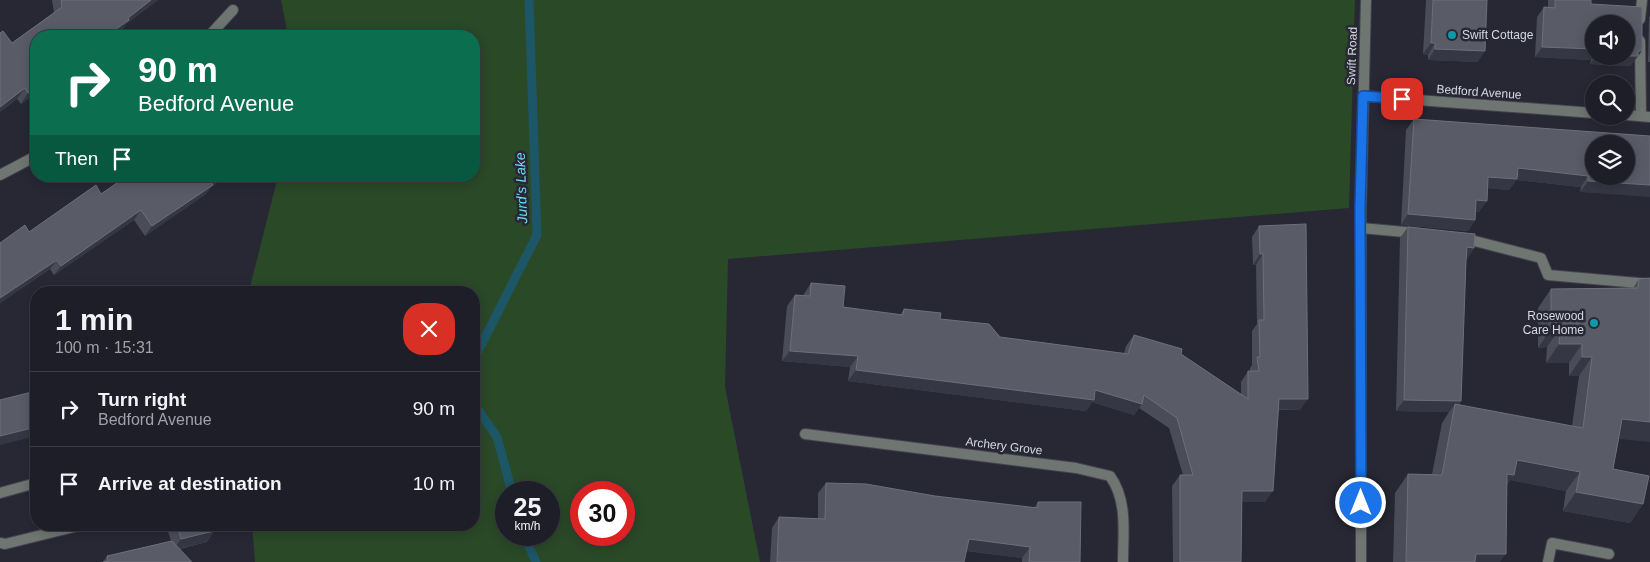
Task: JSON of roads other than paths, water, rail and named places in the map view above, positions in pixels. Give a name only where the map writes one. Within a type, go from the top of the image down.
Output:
[{"type":"street","name":"Swift Road","points":[[1361,562],[1361,228],[1366,0]]},
{"type":"street","points":[[1642,0],[1645,116]]},
{"type":"street","points":[[215,30],[233,10]]},
{"type":"street","name":"Bedford Avenue","points":[[1363,96],[1585,112]]},
{"type":"street","points":[[0,175],[30,159]]},
{"type":"street","points":[[1361,228],[1425,234]]},
{"type":"street","points":[[1453,236],[1541,258],[1548,275],[1650,284]]},
{"type":"street","name":"Archery Grove","points":[[805,434],[1076,468],[1110,476],[1119,488],[1124,513],[1123,562]]},
{"type":"street","points":[[0,493],[30,485]]},
{"type":"street","points":[[0,543],[5,544],[58,531]]},
{"type":"street","points":[[1548,562],[1552,543],[1609,554]]},
{"type":"waterway","name":"Jurd's Lake","points":[[480,347],[537,235],[529,0]]},
{"type":"waterway","name":"Jurd's Lake","points":[[480,413],[497,437],[509,481]]},
{"type":"waterway","name":"Jurd's Lake","points":[[529,546],[536,562]]},
{"type":"place","name":"Swift Cottage","points":[[1452,35]]},
{"type":"place","name":"Rosewood Care Home","points":[[1594,323]]}]
